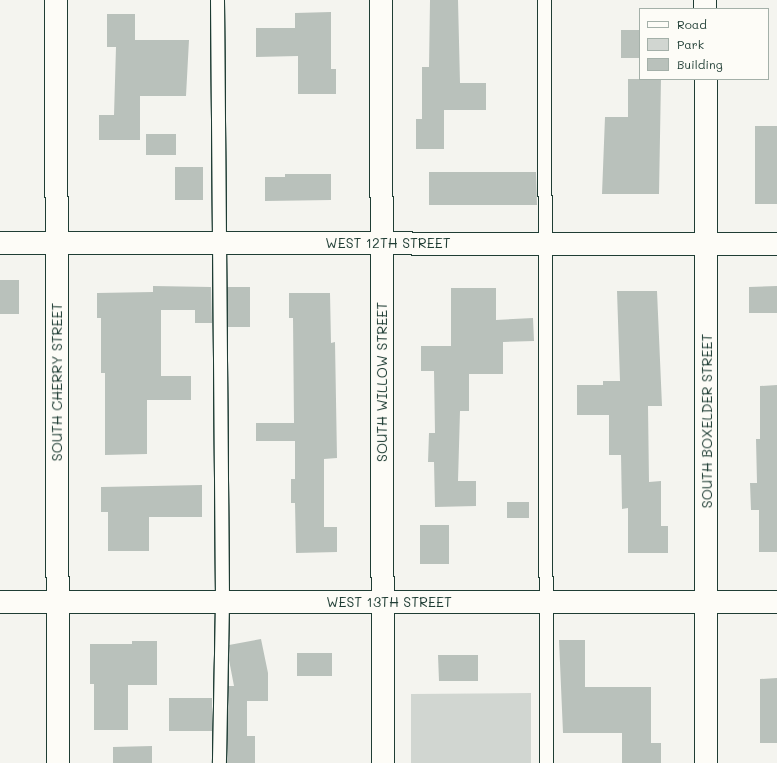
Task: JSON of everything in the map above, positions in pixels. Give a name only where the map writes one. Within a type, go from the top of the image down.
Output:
[{"type":"street","name":"SOUTH CHERRY STREET","points":[[56,0],[56,243],[59,602],[58,763]]},
{"type":"street","name":"SOUTH WILLOW STREET","points":[[381,0],[384,602],[383,763]]},
{"type":"street","name":"SOUTH BOXELDER STREET","points":[[706,80],[706,763]]},
{"type":"street","name":"WEST 12TH STREET","points":[[0,243],[218,242],[777,244]]},
{"type":"street","name":"WEST 13TH STREET","points":[[0,602],[777,602]]},
{"type":"lane","points":[[217,0],[222,602],[219,763]]},
{"type":"lane","points":[[544,0],[547,602],[546,763]]},
{"type":"green space","points":[[531,693],[531,763],[411,763],[411,694]]},
{"type":"building","points":[[430,0],[458,0],[460,83],[486,83],[486,110],[444,110],[444,149],[416,149],[416,119],[422,119],[422,67],[429,67]]},
{"type":"building","points":[[331,12],[331,69],[336,69],[336,94],[298,94],[298,56],[256,57],[256,28],[295,28],[295,13]]},
{"type":"building","points":[[107,14],[135,14],[135,40],[189,40],[186,96],[140,96],[140,140],[99,140],[99,115],[114,115],[116,47],[107,47]]},
{"type":"building","points":[[621,30],[639,30],[639,58],[621,58]]},
{"type":"building","points":[[628,79],[661,80],[659,194],[602,194],[605,117],[628,117]]},
{"type":"building","points":[[755,126],[777,126],[777,204],[755,204]]},
{"type":"building","points":[[146,134],[176,134],[176,155],[146,155]]},
{"type":"building","points":[[175,167],[203,167],[203,200],[175,200]]},
{"type":"building","points":[[429,172],[536,172],[537,205],[429,205]]},
{"type":"building","points":[[285,174],[331,174],[331,200],[265,201],[265,177],[285,177]]},
{"type":"building","points":[[0,280],[19,280],[19,314],[0,314]]},
{"type":"building","points":[[153,286],[211,287],[212,323],[195,323],[195,310],[161,310],[161,376],[191,376],[191,400],[147,400],[147,454],[105,455],[105,373],[101,373],[101,318],[97,318],[97,293],[153,292]]},
{"type":"building","points":[[777,286],[777,313],[749,313],[749,287]]},
{"type":"building","points":[[227,287],[250,287],[250,327],[228,327]]},
{"type":"building","points":[[451,288],[496,288],[496,320],[533,318],[534,341],[503,342],[503,374],[469,374],[469,411],[460,411],[458,481],[476,481],[476,506],[435,507],[434,462],[428,462],[429,433],[435,433],[434,371],[421,371],[421,346],[451,346]]},
{"type":"building","points":[[617,291],[657,291],[662,406],[648,406],[649,482],[661,481],[661,526],[668,526],[668,553],[628,553],[628,508],[622,509],[621,455],[609,455],[609,415],[577,415],[577,385],[603,385],[603,381],[620,381]]},
{"type":"building","points":[[289,293],[330,293],[331,343],[335,342],[337,458],[324,459],[324,527],[337,527],[337,552],[296,553],[295,503],[291,503],[291,479],[295,479],[295,441],[256,441],[256,423],[294,423],[293,318],[289,318]]},
{"type":"building","points":[[777,385],[777,552],[759,552],[759,510],[751,510],[750,483],[757,483],[756,439],[760,439],[760,386]]},
{"type":"building","points":[[202,485],[202,517],[149,517],[149,551],[108,551],[108,512],[101,512],[101,487]]},
{"type":"building","points":[[507,502],[529,502],[529,518],[507,518]]},
{"type":"building","points":[[420,525],[449,525],[449,564],[420,564]]},
{"type":"building","points":[[261,639],[268,673],[268,701],[247,701],[247,736],[255,736],[255,763],[227,763],[228,686],[234,686],[229,660],[229,645]]},
{"type":"building","points":[[559,640],[585,640],[585,687],[651,687],[651,743],[661,743],[661,763],[622,763],[622,733],[563,733]]},
{"type":"building","points":[[132,641],[157,641],[157,685],[128,685],[128,730],[94,730],[94,684],[90,684],[90,644],[132,644]]},
{"type":"building","points":[[297,653],[332,653],[332,676],[297,676]]},
{"type":"building","points":[[438,655],[478,655],[478,681],[439,681]]},
{"type":"building","points":[[777,678],[777,743],[760,743],[760,679]]},
{"type":"building","points":[[169,698],[212,698],[212,731],[169,731]]},
{"type":"building","points":[[152,746],[152,763],[113,763],[113,747]]}]
